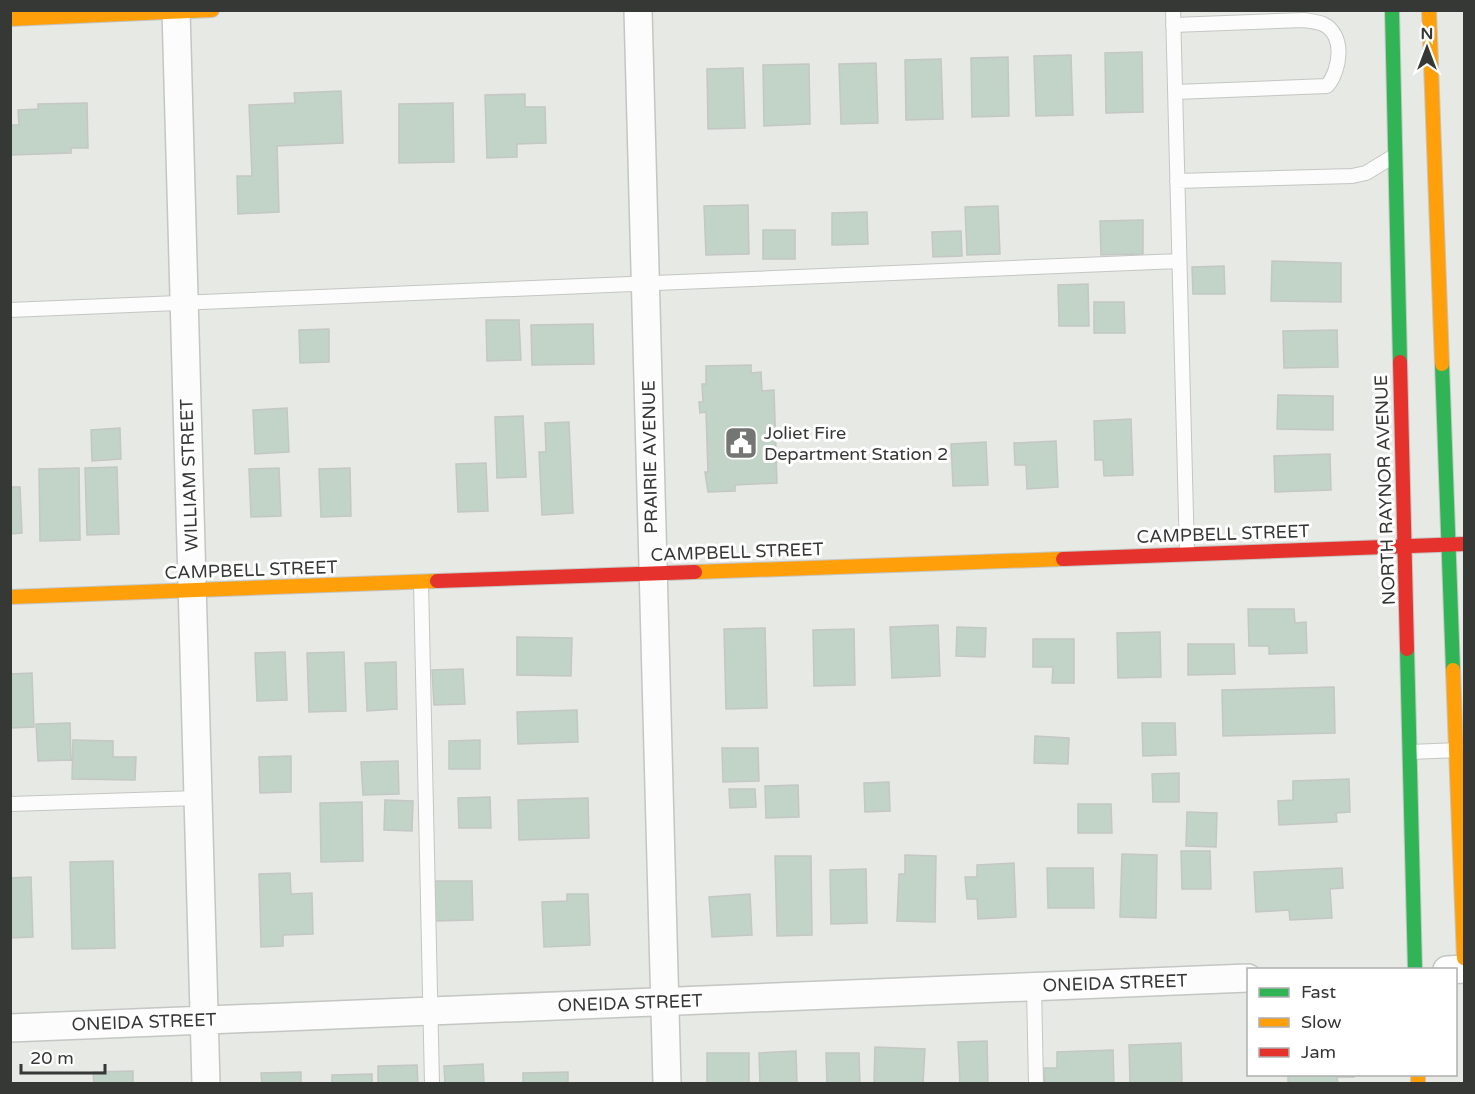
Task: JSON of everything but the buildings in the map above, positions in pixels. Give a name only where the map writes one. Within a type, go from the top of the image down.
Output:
[{"type":"main road","points":[[10,19],[212,10]]},
{"type":"main road","name":"NORTH RAYNOR AVENUE","points":[[1392,10],[1415,968]]},
{"type":"main road","points":[[1429,10],[1448,544],[1460,750],[1464,958]]},
{"type":"main road","name":"CAMPBELL STREET","points":[[10,597],[1464,544]]},
{"type":"street","name":"PRAIRIE AVENUE","points":[[638,10],[667,1083]]},
{"type":"street","name":"WILLIAM STREET","points":[[176,11],[206,1083]]},
{"type":"street","name":"ONEIDA STREET","points":[[10,1028],[1247,978]]},
{"type":"lane","points":[[1173,10],[1187,554]]},
{"type":"lane","points":[[1173,25],[1304,20],[1324,24],[1336,37],[1339,54],[1335,77],[1327,86],[1175,92]]},
{"type":"lane","points":[[1177,181],[1352,176],[1366,173],[1394,156]]},
{"type":"lane","points":[[10,310],[184,305],[1179,261]]},
{"type":"lane","points":[[421,582],[432,1083]]},
{"type":"lane","points":[[1410,752],[1460,750]]},
{"type":"lane","points":[[10,804],[198,798]]},
{"type":"lane","points":[[1034,987],[1036,1083]]},
{"type":"traffic: fast","points":[[1392,10],[1400,362]]},
{"type":"traffic: fast","points":[[1442,364],[1453,670]]},
{"type":"traffic: fast","points":[[1407,649],[1415,968]]},
{"type":"traffic: slow","points":[[10,19],[212,10]]},
{"type":"traffic: slow","points":[[1429,10],[1442,364]]},
{"type":"traffic: slow","points":[[695,572],[1063,559]]},
{"type":"traffic: slow","points":[[10,597],[437,581]]},
{"type":"traffic: slow","points":[[1453,670],[1464,958]]},
{"type":"traffic: slow","points":[[1418,1076],[1418,1084]]},
{"type":"traffic: jam","points":[[1400,362],[1407,649]]},
{"type":"traffic: jam","points":[[1063,559],[1464,544]]},
{"type":"traffic: jam","points":[[437,581],[695,572]]},
{"type":"place","name":"Joliet Fire Department Station 2","points":[[741,443]]}]
